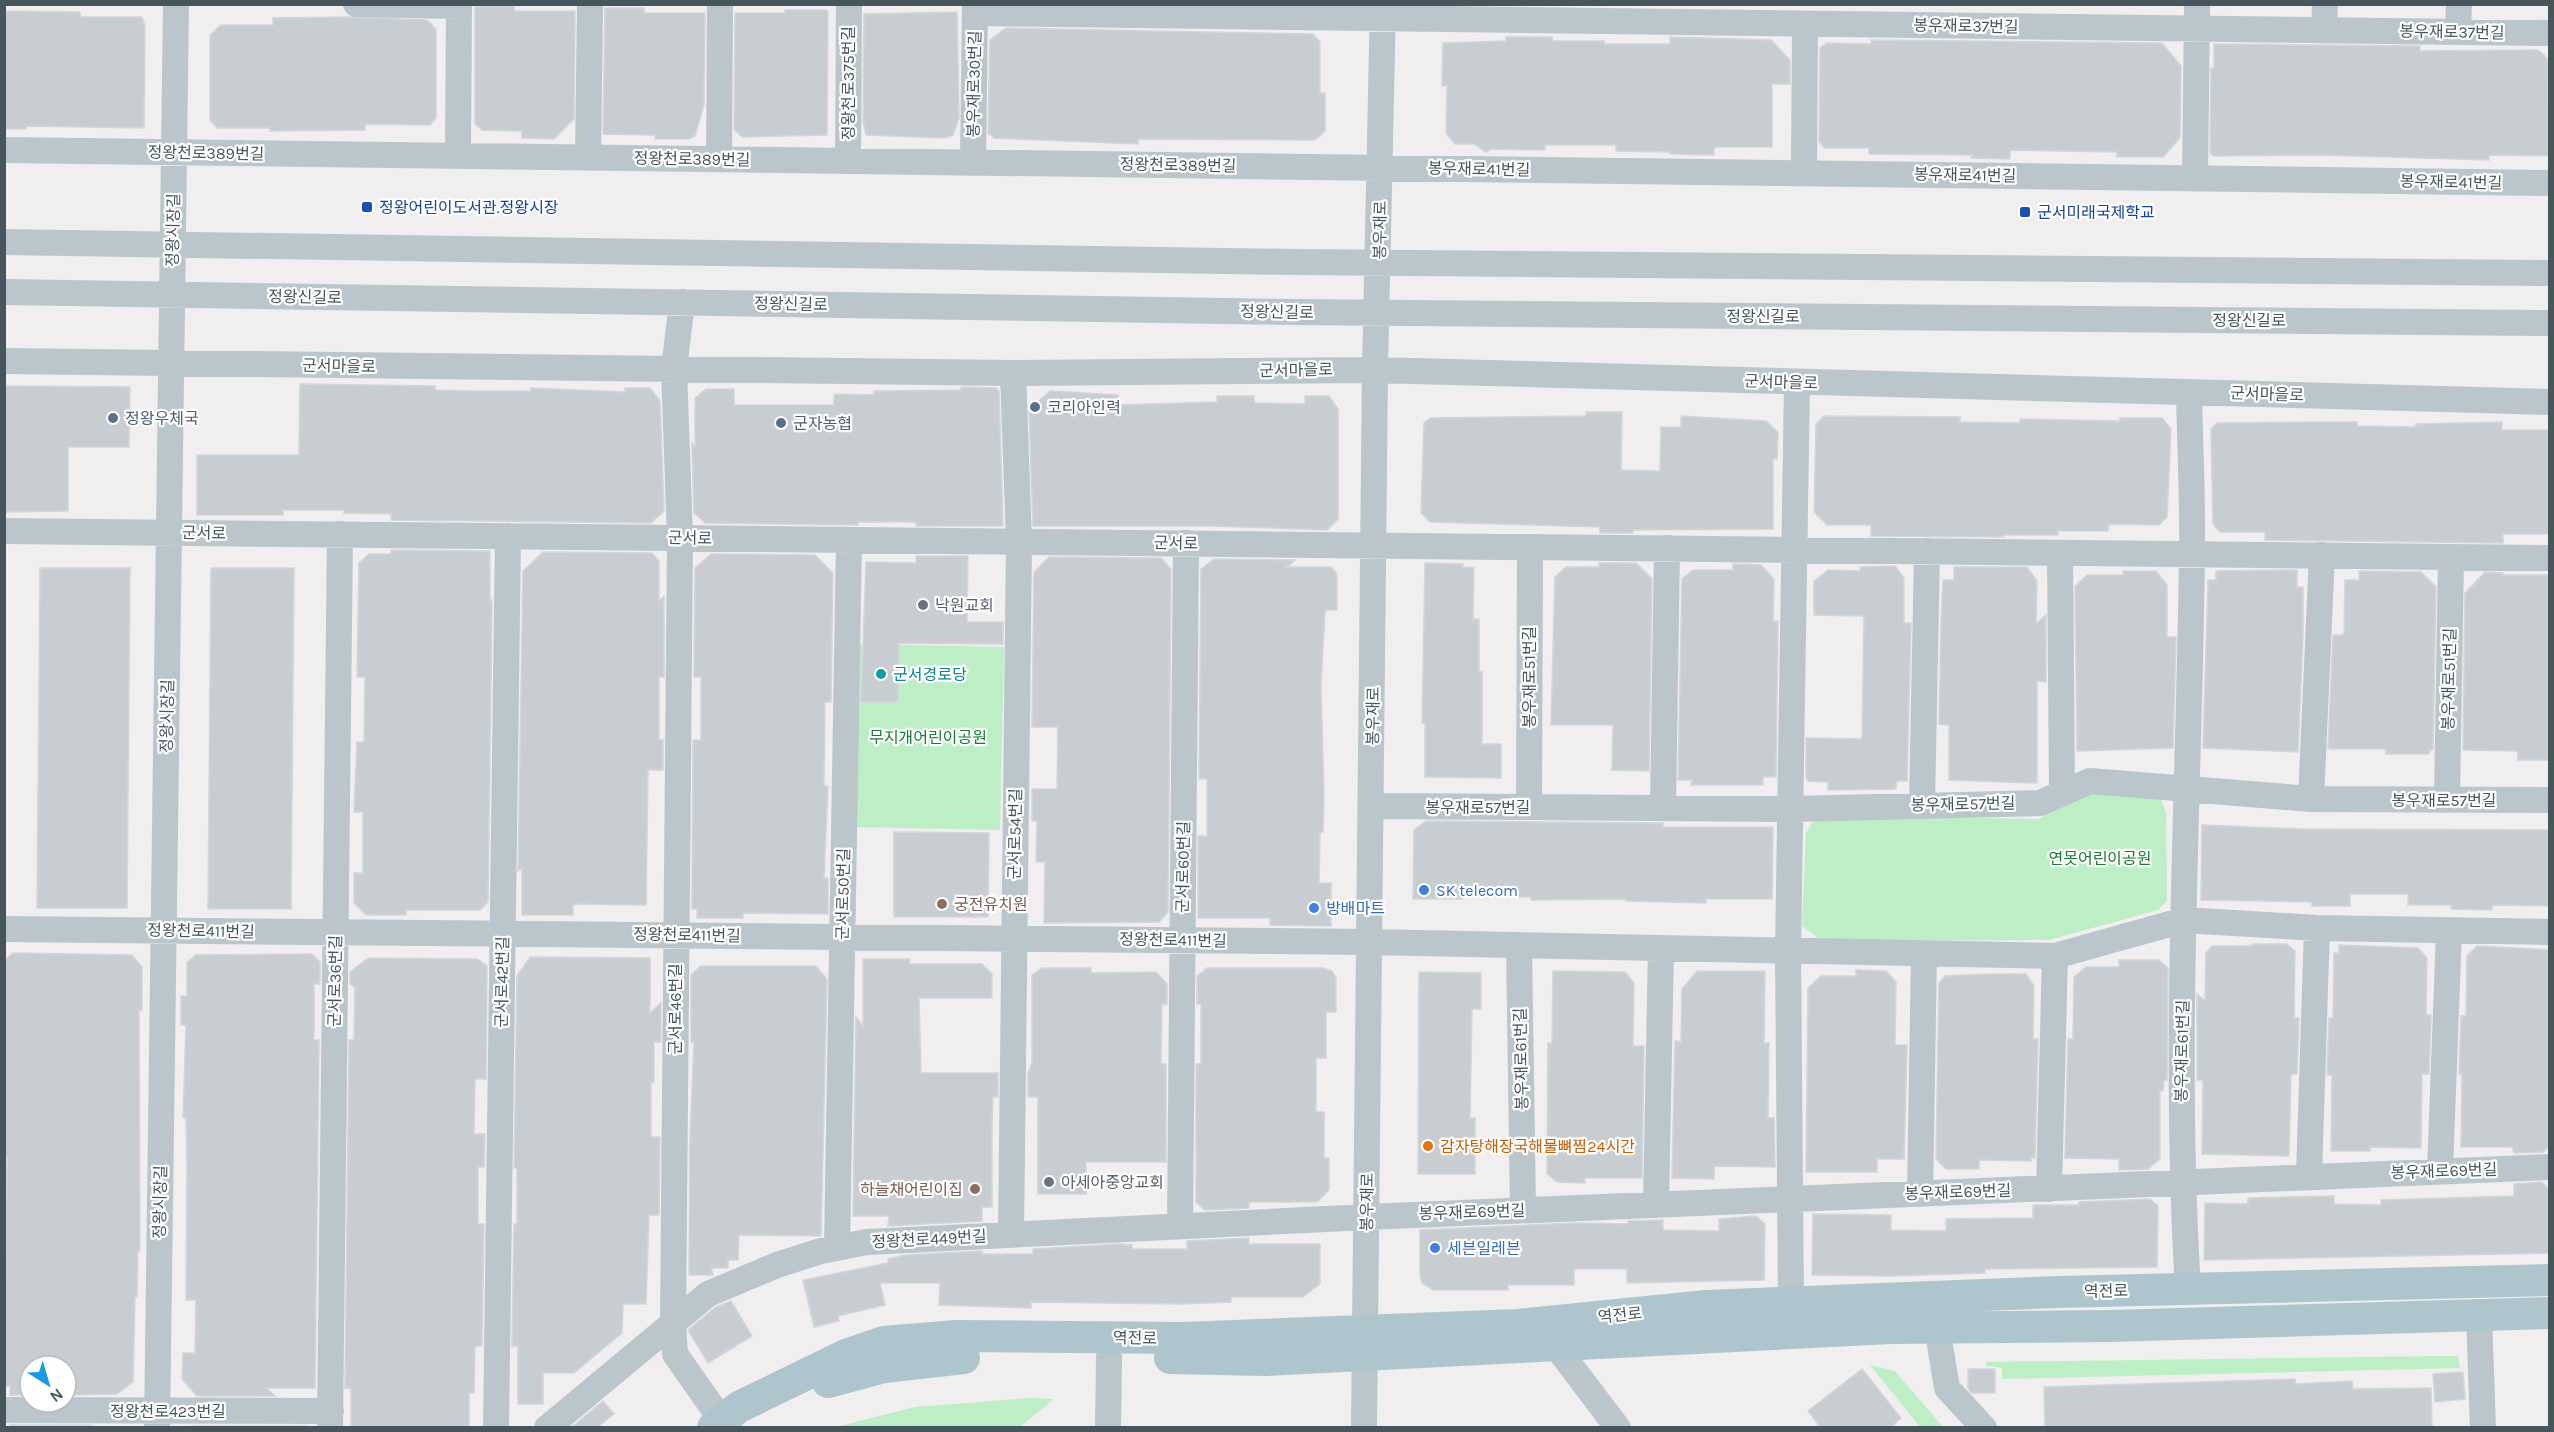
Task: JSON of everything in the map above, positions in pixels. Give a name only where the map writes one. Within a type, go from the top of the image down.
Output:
[{"type":"main road","name":"역전로","points":[[727,1426],[763,1415],[817,1385],[884,1367],[944,1358],[1109,1357],[1266,1360],[1365,1342],[1706,1306],[2188,1289],[2550,1280]]},
{"type":"main road","name":"역전로","points":[[727,1426],[739,1407],[846,1355],[884,1342],[956,1336],[1555,1345],[1937,1327],[2111,1326],[2550,1313]]},
{"type":"street","name":"정왕시장길","points":[[157,1419],[176,4]]},
{"type":"street","points":[[356,4],[459,5],[458,156]]},
{"type":"street","points":[[588,158],[590,4]]},
{"type":"street","points":[[719,159],[720,4]]},
{"type":"street","name":"정왕천로375번길","points":[[848,161],[849,4]]},
{"type":"street","points":[[2324,30],[2325,4]]},
{"type":"street","points":[[2458,32],[2459,4]]},
{"type":"street","name":"봉우재로37번길","points":[[975,9],[1382,11],[1805,24],[1934,15],[2197,17],[2324,30],[2550,33]]},
{"type":"street","name":"봉우재로30번길","points":[[974,163],[975,9]]},
{"type":"street","name":"봉우재로","points":[[1364,1428],[1375,545],[1375,370],[1379,263],[1382,11]]},
{"type":"street","points":[[2195,178],[2197,17]]},
{"type":"street","points":[[1804,173],[1805,24]]},
{"type":"street","name":"정왕천로389번길","points":[[4,150],[1380,168]]},
{"type":"street","name":"봉우재로41번길","points":[[1380,168],[2550,183]]},
{"type":"street","points":[[4,242],[1379,263],[2550,273]]},
{"type":"street","name":"정왕신길로","points":[[4,292],[1378,312],[2550,322]]},
{"type":"street","points":[[680,538],[674,369],[682,302]]},
{"type":"street","name":"군서마을로","points":[[4,361],[1013,373],[1375,370],[2550,402]]},
{"type":"street","points":[[1013,373],[1019,541]]},
{"type":"street","points":[[1791,1303],[1788,951],[1797,382]]},
{"type":"street","points":[[2185,789],[2192,554],[2189,392]]},
{"type":"street","name":"군서로","points":[[4,531],[1375,545]]},
{"type":"street","name":"군서로36번길","points":[[331,1420],[340,534]]},
{"type":"street","name":"군서로42번길","points":[[496,1428],[508,536]]},
{"type":"street","name":"군서로46번길","points":[[680,538],[673,1323],[675,1354],[727,1426]]},
{"type":"street","name":"군서로50번길","points":[[837,1248],[849,540]]},
{"type":"street","name":"군서로54번길","points":[[1011,1234],[1019,541]]},
{"type":"street","name":"군서로60번길","points":[[1180,1226],[1186,543]]},
{"type":"street","points":[[1375,545],[2550,558]]},
{"type":"street","name":"봉우재로51번길","points":[[1529,807],[1530,547]]},
{"type":"street","points":[[1663,808],[1667,548]]},
{"type":"street","points":[[1922,806],[1927,551]]},
{"type":"street","points":[[2060,553],[2062,792]]},
{"type":"street","points":[[2311,799],[2322,555]]},
{"type":"street","name":"봉우재로51번길","points":[[2447,800],[2451,557]]},
{"type":"street","name":"봉우재로57번길","points":[[1372,806],[1792,808],[2040,803],[2090,781],[2311,799],[2550,800]]},
{"type":"street","name":"봉우재로61번길","points":[[2185,789],[2181,1183],[2188,1289]]},
{"type":"street","points":[[1370,942],[2055,956],[2184,920],[2317,928],[2550,932]]},
{"type":"street","points":[[2309,1175],[2317,928]]},
{"type":"street","name":"정왕천로411번길","points":[[4,929],[1370,942]]},
{"type":"street","points":[[2440,1171],[2449,931]]},
{"type":"street","name":"봉우재로61번길","points":[[1519,945],[1523,1210]]},
{"type":"street","points":[[1656,1205],[1661,948]]},
{"type":"street","points":[[1920,1194],[1924,954]]},
{"type":"street","points":[[2049,1188],[2055,956]]},
{"type":"street","name":"봉우재로69번길","points":[[1367,1217],[2181,1183],[2309,1175],[2550,1167]]},
{"type":"street","name":"정왕천로449번길","points":[[547,1428],[708,1294],[777,1265],[837,1248],[867,1242],[1367,1217]]},
{"type":"street","points":[[2479,1315],[2483,1428]]},
{"type":"street","points":[[1937,1327],[1947,1388],[1984,1428]]},
{"type":"street","points":[[1555,1345],[1618,1428]]},
{"type":"street","points":[[1108,1428],[1109,1357]]},
{"type":"street","name":"정왕천로423번길","points":[[4,1410],[157,1419],[331,1420]]},
{"type":"green space","name":"무지개어린이공원","points":[[856,644],[1004,647],[1000,830],[852,827]]},
{"type":"green space","name":"연못어린이공원","points":[[2082,791],[2158,792],[2166,812],[2167,901],[2158,910],[2049,940],[1822,941],[1802,926],[1806,833],[1817,815],[2039,819]]},
{"type":"green space","points":[[2458,1356],[2460,1368],[2002,1379],[2002,1368],[1986,1366],[1986,1362]]},
{"type":"green space","points":[[1870,1365],[1895,1371],[1943,1427],[1920,1427]]},
{"type":"green space","points":[[1030,1398],[1054,1399],[1020,1427],[836,1427],[915,1407]]},
{"type":"building","points":[[475,6],[514,6],[514,11],[575,11],[574,119],[554,139],[522,138],[522,131],[482,130],[475,124]]},
{"type":"building","points":[[605,8],[644,8],[644,13],[705,13],[704,105],[695,136],[689,139],[655,139],[655,135],[603,134]]},
{"type":"building","points":[[785,10],[827,10],[827,135],[742,137],[734,129],[735,13],[785,13]]},
{"type":"building","points":[[4,11],[80,12],[80,17],[142,17],[145,26],[144,128],[26,126],[26,129],[4,129]]},
{"type":"building","points":[[957,12],[959,118],[953,135],[945,138],[866,135],[863,121],[864,14]]},
{"type":"building","points":[[349,17],[427,20],[436,29],[436,118],[430,125],[365,124],[365,130],[270,131],[270,128],[217,128],[210,120],[210,35],[221,25],[273,25],[273,18]]},
{"type":"building","points":[[1006,28],[1313,34],[1320,42],[1320,93],[1325,93],[1325,131],[1315,140],[1138,139],[1138,144],[994,138],[988,133],[990,40]]},
{"type":"building","points":[[1506,37],[1552,37],[1552,41],[1604,41],[1604,44],[1670,44],[1670,37],[1771,40],[1790,60],[1790,84],[1772,84],[1772,147],[1714,147],[1714,155],[1616,151],[1616,145],[1545,145],[1545,150],[1491,149],[1486,152],[1474,144],[1455,144],[1446,133],[1447,86],[1442,86],[1443,43],[1506,41]]},
{"type":"building","points":[[1871,40],[2162,43],[2181,66],[2180,138],[2163,157],[2117,157],[2117,152],[2010,150],[2010,159],[1971,158],[1972,155],[1869,154],[1869,148],[1825,148],[1819,142],[1820,48],[1827,43],[1871,44]]},
{"type":"building","points":[[2214,44],[2420,46],[2420,51],[2538,50],[2547,58],[2550,156],[2489,155],[2489,160],[2321,155],[2213,156],[2210,153],[2211,68],[2214,68]]},
{"type":"building","points":[[300,384],[435,386],[435,390],[470,391],[531,391],[531,388],[625,392],[625,388],[650,388],[660,401],[664,511],[651,523],[391,520],[391,514],[344,513],[344,510],[283,510],[283,515],[197,515],[197,455],[299,455]]},
{"type":"building","points":[[4,386],[130,387],[129,447],[68,447],[68,511],[4,512]]},
{"type":"building","points":[[961,387],[996,388],[999,391],[1003,526],[916,526],[916,522],[858,522],[858,525],[705,523],[694,513],[692,443],[695,447],[695,398],[706,389],[734,389],[734,405],[834,405],[834,394],[874,395],[874,391],[961,390]]},
{"type":"building","points":[[1050,391],[1118,395],[1118,405],[1217,402],[1217,396],[1254,396],[1254,403],[1305,404],[1305,396],[1329,396],[1338,409],[1338,519],[1327,530],[1213,526],[1033,526],[1029,410]]},
{"type":"building","points":[[1586,412],[1622,412],[1621,470],[1660,471],[1661,427],[1681,427],[1681,416],[1766,421],[1778,432],[1777,459],[1773,459],[1773,529],[1633,530],[1633,533],[1600,533],[1600,527],[1430,522],[1421,513],[1424,423],[1430,418],[1586,416]]},
{"type":"building","points":[[1824,416],[1960,417],[1960,422],[2020,423],[2020,419],[2120,421],[2120,418],[2162,418],[2171,429],[2167,517],[2159,525],[2109,524],[2108,531],[2058,531],[2058,535],[2003,535],[2004,537],[1871,536],[1871,525],[1827,525],[1814,512],[1816,424]]},
{"type":"building","points":[[2357,422],[2357,426],[2416,427],[2416,424],[2502,422],[2502,430],[2550,430],[2550,534],[2503,534],[2503,543],[2265,540],[2265,532],[2220,532],[2213,524],[2211,429],[2217,423]]},
{"type":"building","points":[[391,550],[490,551],[490,602],[492,600],[488,902],[480,910],[406,910],[406,915],[366,915],[354,903],[354,873],[363,873],[363,812],[354,812],[357,742],[364,742],[365,677],[357,677],[359,563],[369,554],[391,554]]},
{"type":"building","points":[[543,552],[652,553],[659,561],[659,601],[664,596],[664,677],[659,677],[659,740],[663,740],[663,770],[648,770],[646,905],[573,904],[573,915],[522,915],[522,868],[518,871],[523,571]]},
{"type":"building","points":[[711,554],[815,555],[833,573],[831,702],[825,702],[824,786],[828,786],[824,878],[828,878],[828,914],[743,913],[743,918],[697,918],[697,909],[692,909],[693,740],[701,740],[701,677],[694,677],[695,568]]},
{"type":"building","points":[[916,556],[968,556],[967,622],[1003,622],[1003,644],[899,643],[898,702],[861,702],[866,562],[916,563]]},
{"type":"building","points":[[1049,557],[1161,558],[1171,569],[1168,912],[1159,922],[1044,923],[1045,862],[1036,862],[1037,821],[1032,821],[1032,789],[1057,789],[1058,727],[1032,727],[1034,572]]},
{"type":"building","points":[[1214,559],[1295,560],[1287,567],[1331,567],[1337,574],[1337,610],[1325,610],[1321,686],[1324,796],[1323,832],[1320,832],[1319,883],[1331,883],[1331,926],[1270,925],[1270,918],[1198,918],[1198,836],[1207,836],[1207,779],[1199,779],[1201,569]]},
{"type":"building","points":[[1425,563],[1463,564],[1463,567],[1474,568],[1473,619],[1479,619],[1482,744],[1501,744],[1501,778],[1425,777],[1425,723],[1422,723]]},
{"type":"building","points":[[1599,563],[1636,563],[1652,579],[1649,771],[1612,770],[1613,725],[1551,725],[1555,577],[1566,567],[1599,567]]},
{"type":"building","points":[[1733,564],[1761,565],[1774,579],[1773,621],[1778,621],[1776,777],[1763,777],[1763,785],[1691,785],[1692,780],[1678,780],[1682,579],[1693,570],[1733,570]]},
{"type":"building","points":[[1895,566],[1904,578],[1904,623],[1911,623],[1907,781],[1896,781],[1896,789],[1828,790],[1828,782],[1808,781],[1806,777],[1806,738],[1862,739],[1864,616],[1814,615],[1814,581],[1828,570],[1860,571],[1860,567]]},
{"type":"building","points":[[1954,567],[2027,567],[2037,581],[2036,624],[2046,615],[2046,682],[2037,681],[2037,783],[1949,780],[1949,725],[1939,724],[1941,623],[1943,580],[1954,580]]},
{"type":"building","points":[[40,568],[130,568],[127,908],[37,908]]},
{"type":"building","points":[[211,568],[294,568],[291,909],[208,909]]},
{"type":"building","points":[[2297,570],[2297,587],[2303,587],[2298,752],[2203,748],[2208,580],[2216,580],[2216,571]]},
{"type":"building","points":[[2123,571],[2156,571],[2167,585],[2167,637],[2176,637],[2173,748],[2077,751],[2075,586],[2087,575],[2123,575]]},
{"type":"building","points":[[2359,571],[2421,572],[2436,587],[2433,750],[2430,750],[2429,754],[2386,754],[2386,749],[2328,749],[2333,635],[2344,635],[2345,580],[2359,580]]},
{"type":"building","points":[[2485,572],[2503,573],[2503,575],[2550,575],[2550,760],[2518,760],[2518,751],[2463,750],[2465,593]]},
{"type":"building","points":[[1426,821],[1663,823],[1663,827],[1773,827],[1772,899],[1706,899],[1706,903],[1626,901],[1626,899],[1531,900],[1531,897],[1413,899],[1414,830]]},
{"type":"building","points":[[2202,825],[2302,829],[2550,830],[2550,906],[2492,905],[2492,910],[2451,909],[2451,905],[2408,905],[2408,894],[2350,894],[2350,906],[2312,906],[2312,902],[2201,900]]},
{"type":"building","points":[[894,832],[989,833],[988,917],[894,917]]},
{"type":"building","points":[[2252,944],[2287,944],[2295,951],[2294,1018],[2299,1018],[2297,1074],[2291,1074],[2289,1156],[2202,1154],[2203,1080],[2197,1080],[2197,994],[2205,1001],[2206,953],[2212,946],[2252,946]]},
{"type":"building","points":[[2339,945],[2418,948],[2427,958],[2426,1015],[2431,1015],[2429,1074],[2422,1074],[2421,1148],[2370,1147],[2370,1151],[2331,1151],[2332,1075],[2327,1075],[2329,1018],[2333,1018],[2334,953],[2339,953]]},
{"type":"building","points":[[2477,946],[2550,950],[2550,1146],[2543,1152],[2514,1153],[2512,1147],[2461,1147],[2462,1074],[2459,1074],[2461,1016],[2466,1016],[2467,956]]},
{"type":"building","points":[[13,953],[132,955],[142,967],[142,1010],[139,1010],[140,1251],[138,1251],[137,1297],[135,1297],[133,1382],[117,1394],[78,1395],[78,1354],[18,1354],[18,1395],[10,1395],[10,1386],[4,1386],[7,1157],[4,1157],[4,961]]},
{"type":"building","points":[[312,954],[320,962],[320,984],[314,984],[314,1040],[319,1040],[315,1388],[266,1388],[275,1396],[197,1396],[182,1379],[183,1353],[195,1353],[196,1300],[186,1300],[187,1165],[186,1118],[183,1118],[186,1025],[181,1025],[181,996],[187,996],[187,962],[196,955]]},
{"type":"building","points":[[530,957],[650,958],[650,1013],[661,1003],[661,1042],[654,1042],[654,1082],[651,1082],[651,1137],[660,1137],[659,1215],[649,1215],[646,1304],[623,1304],[622,1333],[574,1373],[543,1373],[543,1404],[518,1404],[518,1346],[512,1346],[514,1224],[517,1224],[517,1168],[514,1168],[517,976]]},
{"type":"building","points":[[368,958],[477,959],[487,966],[486,1079],[475,1079],[474,1134],[485,1134],[484,1167],[478,1167],[478,1224],[484,1224],[482,1346],[475,1346],[474,1393],[469,1393],[469,1428],[351,1428],[351,1388],[345,1388],[349,1040],[354,1040],[355,988],[350,984],[350,972]]},
{"type":"building","points":[[863,959],[910,959],[909,964],[982,964],[992,974],[992,998],[919,998],[921,1073],[998,1073],[998,1097],[993,1097],[992,1207],[982,1207],[982,1221],[888,1226],[889,1216],[853,1216],[856,1017],[863,1026]]},
{"type":"building","points":[[2119,960],[2159,960],[2168,968],[2167,1080],[2164,1080],[2163,1091],[2160,1091],[2160,1159],[2148,1169],[2119,1170],[2119,1159],[2065,1158],[2068,1039],[2073,1039],[2074,977],[2086,967],[2119,967]]},
{"type":"building","points":[[701,966],[816,966],[827,979],[821,1236],[739,1235],[738,1260],[728,1260],[728,1268],[711,1268],[713,1275],[689,1275],[690,1137],[694,1042],[691,1042],[691,975]]},
{"type":"building","points":[[1042,968],[1091,968],[1091,973],[1156,972],[1167,984],[1167,1004],[1162,1004],[1161,1064],[1166,1064],[1166,1162],[1086,1162],[1086,1194],[1038,1194],[1038,1097],[1028,1097],[1028,1074],[1032,1063],[1032,975]]},
{"type":"building","points":[[1207,968],[1323,968],[1332,971],[1336,978],[1336,1012],[1326,1012],[1326,1058],[1316,1058],[1316,1112],[1324,1112],[1324,1158],[1329,1158],[1329,1190],[1317,1202],[1249,1202],[1249,1208],[1205,1210],[1196,1202],[1196,1064],[1201,1064],[1201,1004],[1197,1004],[1197,976]]},
{"type":"building","points":[[1856,970],[1886,971],[1896,982],[1895,1045],[1907,1045],[1904,1159],[1877,1159],[1877,1172],[1806,1172],[1808,988],[1821,976],[1856,976]]},
{"type":"building","points":[[1553,971],[1625,972],[1634,983],[1633,1046],[1644,1046],[1642,1178],[1585,1178],[1585,1183],[1557,1182],[1547,1174],[1548,1043],[1552,1043]]},
{"type":"building","points":[[1697,971],[1765,971],[1764,1043],[1769,1043],[1768,1118],[1774,1118],[1775,1167],[1714,1166],[1714,1179],[1672,1178],[1675,1041],[1681,1042],[1682,989]]},
{"type":"building","points":[[1419,972],[1481,973],[1481,1009],[1472,1009],[1470,1118],[1475,1118],[1475,1174],[1418,1174]]},
{"type":"building","points":[[2026,974],[2034,986],[2033,1039],[2038,1039],[2035,1158],[2031,1158],[2031,1161],[1979,1160],[1979,1169],[1946,1169],[1936,1159],[1939,983],[1945,976]]},
{"type":"building","points":[[2541,1182],[2550,1190],[2550,1253],[2204,1260],[2205,1203],[2248,1204],[2248,1198],[2334,1196],[2334,1204],[2381,1205],[2381,1200],[2514,1196],[2514,1184]]},
{"type":"building","points":[[2150,1199],[2158,1206],[2157,1267],[1985,1269],[1985,1273],[1891,1276],[1812,1275],[1813,1214],[1891,1215],[1891,1230],[1946,1231],[1946,1219],[2033,1218],[2033,1205],[2079,1205],[2079,1202]]},
{"type":"building","points":[[1756,1216],[1765,1224],[1764,1280],[1627,1283],[1627,1269],[1574,1269],[1574,1285],[1508,1285],[1508,1290],[1433,1290],[1422,1283],[1420,1275],[1420,1230],[1575,1223],[1628,1224],[1628,1221],[1663,1220],[1663,1230],[1719,1231],[1719,1219]]},
{"type":"building","points":[[1249,1238],[1249,1244],[1320,1244],[1320,1284],[1303,1297],[1231,1297],[1231,1302],[1180,1304],[1031,1302],[1031,1308],[939,1305],[940,1283],[880,1283],[885,1305],[838,1316],[839,1321],[814,1327],[803,1280],[888,1263],[888,1259],[905,1255],[982,1251],[982,1254],[1033,1254],[1033,1249],[1118,1244],[1132,1245],[1132,1249],[1187,1249],[1187,1241]]},
{"type":"building","points":[[731,1301],[752,1336],[708,1363],[688,1330],[716,1307]]},
{"type":"building","points":[[1862,1369],[1901,1418],[1890,1428],[1821,1428],[1808,1411]]},
{"type":"building","points":[[1968,1369],[1995,1369],[1995,1393],[1972,1393],[1968,1389]]},
{"type":"building","points":[[2463,1372],[2465,1399],[2435,1402],[2433,1374]]},
{"type":"building","points":[[2295,1379],[2296,1384],[2352,1381],[2353,1389],[2431,1388],[2432,1428],[2045,1428],[2044,1387]]},
{"type":"building","points":[[603,1401],[614,1414],[596,1428],[571,1428]]},
{"type":"building","points":[[10,1425],[91,1425],[91,1428],[10,1428]]},
{"type":"building","points":[[192,1426],[307,1426],[309,1428],[190,1428]]},
{"type":"place","name":"정왕어린이도서관.정왕시장","points":[[367,207]]},
{"type":"place","name":"군서미래국제학교","points":[[2025,212]]},
{"type":"place","name":"코리아인력","points":[[1035,407]]},
{"type":"place","name":"정왕우체국","points":[[113,418]]},
{"type":"place","name":"군자농협","points":[[781,423]]},
{"type":"place","name":"낙원교회","points":[[923,605]]},
{"type":"place","name":"군서경로당","points":[[881,674]]},
{"type":"place","name":"SK telecom","points":[[1424,890]]},
{"type":"place","name":"궁전유치원","points":[[942,904]]},
{"type":"place","name":"방배마트","points":[[1314,908]]},
{"type":"place","name":"감자탕해장국해물뼈찜24시간","points":[[1428,1146]]},
{"type":"place","name":"아세아중앙교회","points":[[1049,1182]]},
{"type":"place","name":"하늘채어린이집","points":[[975,1189]]},
{"type":"place","name":"세븐일레븐","points":[[1435,1248]]}]
